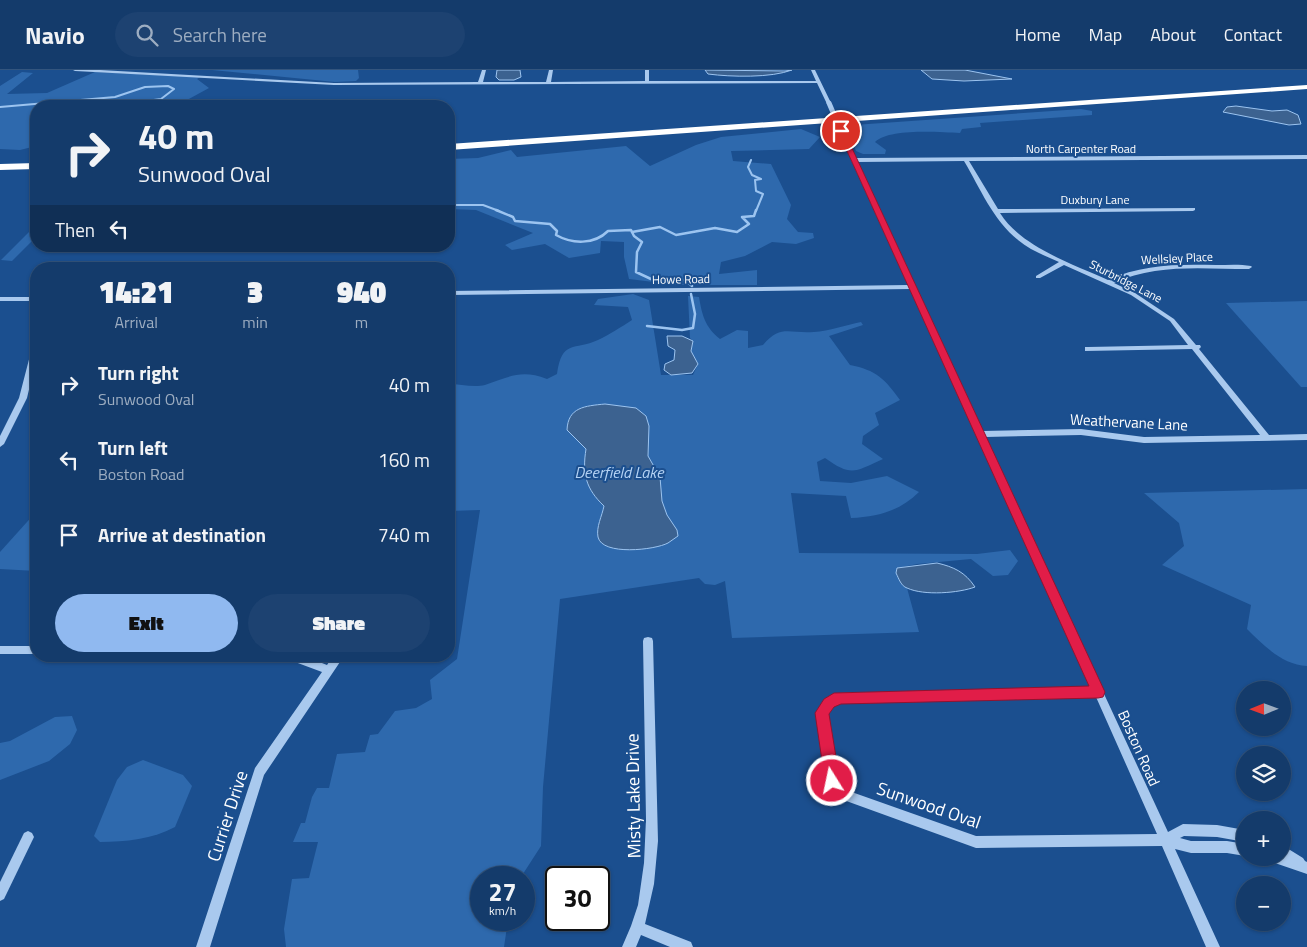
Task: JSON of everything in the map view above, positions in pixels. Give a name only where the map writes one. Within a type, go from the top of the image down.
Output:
[{"type":"highway","points":[[1212,84],[1307,79]]},
{"type":"highway","points":[[455,147],[1307,87]]},
{"type":"highway","points":[[455,138],[841,110]]},
{"type":"highway","points":[[0,157],[27,156]]},
{"type":"highway","points":[[0,167],[30,166]]},
{"type":"street","points":[[75,70],[334,84],[819,82]]},
{"type":"street","points":[[480,84],[484,70]]},
{"type":"street","points":[[548,84],[550,70]]},
{"type":"street","points":[[647,70],[647,83]]},
{"type":"street","name":"Boston Road","points":[[813,70],[1213,947]]},
{"type":"street","name":"North Carpenter Road","points":[[854,160],[1307,157]]},
{"type":"street","name":"Sturbridge Lane","points":[[966,160],[1006,226],[1020,239],[1161,311],[1182,330],[1267,438]]},
{"type":"street","name":"Duxbury Lane","points":[[996,211],[1193,209]]},
{"type":"street","points":[[1038,277],[1064,262]]},
{"type":"street","name":"Wellsley Place","points":[[1108,283],[1126,274],[1147,269],[1249,267]]},
{"type":"street","name":"Howe Road","points":[[455,293],[913,287]]},
{"type":"street","points":[[0,299],[30,298]]},
{"type":"street","points":[[1088,349],[1196,347]]},
{"type":"street","points":[[0,444],[23,398],[30,370]]},
{"type":"street","name":"Weathervane Lane","points":[[980,434],[1081,432],[1144,440],[1307,437]]},
{"type":"street","name":"Misty Lake Drive","points":[[629,947],[638,928],[647,898],[652,855],[648,641]]},
{"type":"street","points":[[0,650],[30,650]]},
{"type":"street","points":[[307,662],[329,670]]},
{"type":"street","name":"Currier Drive","points":[[203,947],[259,772],[335,662]]},
{"type":"street","name":"Sunwood Oval","points":[[1098,692],[839,698],[829,703],[822,713],[832,781],[842,794],[976,842],[1165,840]]},
{"type":"street","points":[[1165,840],[1183,830],[1217,831],[1236,834]]},
{"type":"street","points":[[0,895],[28,837]]},
{"type":"street","points":[[1165,840],[1191,847],[1236,848]]},
{"type":"street","points":[[1291,858],[1307,868]]},
{"type":"street","points":[[1291,863],[1307,868]]},
{"type":"street","points":[[638,928],[686,947]]},
{"type":"shaded area","points":[[212,70],[358,70],[359,78],[356,81],[335,82]]},
{"type":"shaded area","points":[[22,72],[33,73],[7,94],[47,93],[95,72],[200,77],[197,79],[209,88],[187,100],[30,100],[30,148],[20,150],[0,149],[0,86]]},
{"type":"shaded area","points":[[1081,109],[1092,111],[1092,115],[980,123],[981,127],[962,129],[960,133],[915,132],[891,135],[875,142],[886,150],[885,154],[863,154],[856,151],[848,133],[854,125]]},
{"type":"shaded area","points":[[801,129],[820,137],[809,149],[731,151],[733,161],[771,164],[791,205],[787,219],[798,232],[813,233],[814,238],[796,244],[772,242],[745,256],[721,262],[719,274],[757,270],[757,285],[678,285],[629,279],[624,257],[624,242],[601,241],[600,253],[569,258],[545,244],[512,250],[505,245],[533,233],[476,210],[455,209],[455,159],[478,158],[511,150],[517,157],[626,146],[650,166],[696,145],[721,137]]},
{"type":"shaded area","points":[[30,231],[30,243],[12,261],[1,260]]},
{"type":"shaded area","points":[[633,294],[649,300],[661,375],[693,375],[698,364],[691,351],[693,341],[690,338],[688,296],[699,297],[705,320],[720,339],[737,330],[748,331],[748,348],[763,345],[769,338],[780,332],[820,331],[861,322],[863,325],[829,336],[850,365],[879,376],[890,386],[900,400],[875,413],[879,425],[863,436],[862,444],[883,459],[853,471],[841,468],[825,458],[817,462],[820,481],[851,483],[887,476],[919,492],[912,499],[888,512],[851,518],[846,496],[791,493],[799,553],[977,554],[1010,550],[1018,561],[1008,575],[993,576],[971,559],[917,564],[898,568],[900,583],[907,588],[919,632],[732,638],[725,581],[715,585],[705,584],[699,578],[560,599],[543,787],[541,846],[528,866],[470,866],[470,931],[506,931],[504,947],[286,947],[284,929],[292,879],[309,878],[318,842],[293,842],[301,823],[305,823],[312,797],[317,788],[329,788],[337,754],[365,752],[370,735],[378,734],[395,711],[416,708],[432,699],[430,680],[457,659],[480,510],[455,511],[455,385],[481,386],[515,375],[538,376],[547,379],[557,374],[562,355],[570,348],[598,340],[632,320],[628,307],[594,305],[598,299]]},
{"type":"shaded area","points":[[1307,301],[1307,387],[1301,387],[1226,303]]},
{"type":"shaded area","points":[[1307,489],[1307,666],[1298,665],[1282,658],[1247,629],[1251,605],[1162,565],[1184,546],[1179,523],[1144,493]]},
{"type":"shaded area","points":[[30,519],[30,571],[0,569],[0,552]]},
{"type":"shaded area","points":[[72,716],[77,730],[70,744],[49,761],[0,780],[0,743],[10,741],[55,717]]},
{"type":"shaded area","points":[[143,760],[183,775],[192,786],[175,827],[139,839],[100,842],[94,836],[117,780],[127,767]]},
{"type":"water","points":[[497,70],[520,70],[521,77],[514,80],[499,80],[496,77]]},
{"type":"water","points":[[705,70],[792,70],[762,76],[728,76],[708,74]]},
{"type":"water","points":[[921,70],[965,70],[1012,79],[964,81],[932,79]]},
{"type":"water","points":[[1236,106],[1272,111],[1287,110],[1298,115],[1301,124],[1289,125],[1223,112],[1227,107]]},
{"type":"water","points":[[667,336],[682,336],[693,341],[691,351],[698,364],[692,373],[671,375],[664,370],[665,364],[674,360],[675,350],[668,346]]},
{"type":"water","name":"Deerfield Lake","points":[[605,404],[636,408],[646,416],[649,426],[648,456],[660,477],[662,501],[667,515],[677,530],[678,536],[661,546],[630,550],[618,549],[602,543],[598,537],[598,525],[604,506],[589,487],[585,474],[586,449],[567,430],[568,422],[574,412],[584,407]]},
{"type":"water","points":[[937,563],[959,571],[975,587],[951,592],[923,592],[903,586],[896,573],[897,568]]},
{"type":"waterway","points":[[80,100],[115,97],[145,87],[168,86],[174,89],[161,99],[154,100]]},
{"type":"waterway","points":[[0,107],[30,104]]},
{"type":"waterway","points":[[751,160],[748,167],[752,175],[761,179],[755,180],[756,191],[763,194],[756,211]]},
{"type":"waterway","points":[[455,205],[483,205],[499,211]]},
{"type":"waterway","points":[[496,210],[513,217],[515,221],[550,224],[557,231],[556,235],[569,240],[590,241],[608,231],[631,230],[632,232]]},
{"type":"waterway","points":[[632,232],[660,227],[676,235],[715,228],[737,232],[749,224],[742,217],[754,216],[756,210]]},
{"type":"waterway","points":[[632,232],[642,242],[637,252],[636,272],[651,279],[685,280],[692,286]]},
{"type":"waterway","points":[[647,326],[682,330],[693,328],[695,314],[691,294]]},
{"type":"route","points":[[832,781],[822,713],[829,703],[839,698],[846,696],[1098,692],[841,131]]}]
